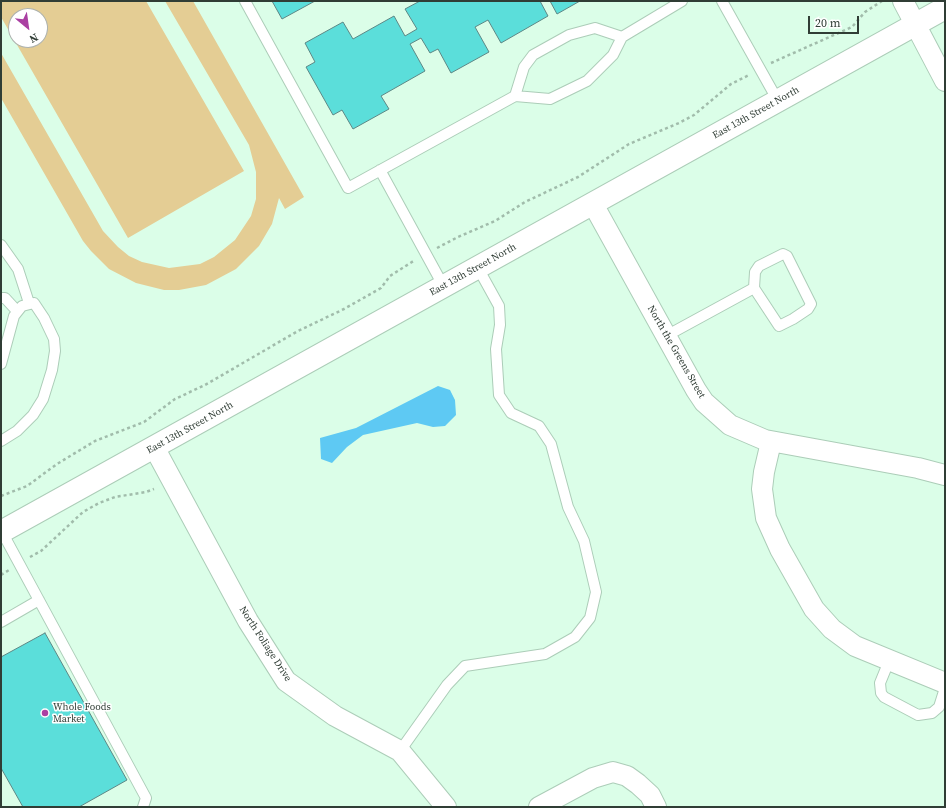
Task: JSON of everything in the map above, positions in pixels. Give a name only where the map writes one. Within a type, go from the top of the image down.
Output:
[{"type":"main road","name":"East 13th Street North","points":[[1,532],[945,8]]},
{"type":"street","points":[[903,1],[945,81]]},
{"type":"street","name":"North the Greens Street","points":[[593,204],[704,402],[730,425],[771,442],[918,468],[945,475]]},
{"type":"street","points":[[771,442],[764,472],[763,504],[766,518],[780,549],[814,609],[823,620],[856,646],[945,683]]},
{"type":"street","name":"North Foliage Drive","points":[[154,448],[248,622],[286,681],[335,716],[400,751],[446,807]]},
{"type":"street","points":[[539,807],[593,778],[613,772],[627,776],[638,784],[650,795],[656,807]]},
{"type":"lane","points":[[245,1],[348,188],[515,96],[550,98],[587,81],[613,55],[622,37],[682,1]]},
{"type":"lane","points":[[722,1],[778,101]]},
{"type":"lane","points":[[515,96],[524,67],[533,55],[568,35],[595,28],[622,37]]},
{"type":"lane","points":[[380,170],[444,287]]},
{"type":"lane","points":[[1,245],[18,269],[29,303]]},
{"type":"lane","points":[[783,254],[787,256],[810,304],[808,309],[779,326],[754,288],[755,272],[759,266],[783,254]]},
{"type":"lane","points":[[400,751],[447,685],[465,666],[545,654],[575,636],[590,618],[596,592],[584,541],[568,507],[551,444],[539,426],[511,413],[500,395],[496,349],[500,325],[499,306],[478,268]]},
{"type":"lane","points":[[666,336],[754,288]]},
{"type":"lane","points":[[1,298],[5,298],[17,311]]},
{"type":"lane","points":[[1,364],[14,316],[22,306],[29,303],[34,303],[51,331],[55,351],[52,370],[43,399],[33,415],[17,431],[1,441]]},
{"type":"lane","points":[[1,532],[146,798],[143,807]]},
{"type":"lane","points":[[1,622],[39,600]]},
{"type":"lane","points":[[889,661],[880,683],[881,693],[884,697],[918,714],[932,713],[939,707],[945,688]]},
{"type":"path","points":[[1,496],[27,486],[57,464],[95,441],[144,422],[175,399],[205,385],[298,332],[344,310],[381,288],[390,276],[400,269],[458,236],[495,221],[525,202],[578,177],[629,144],[689,118],[732,84],[781,57],[852,27],[865,12],[882,1]]},
{"type":"path","points":[[1,575],[41,551],[88,509],[115,497],[146,492],[154,489]]},
{"type":"shaded area","points":[[1,1],[146,1],[244,171],[128,238],[19,48],[48,48],[48,8],[8,8],[8,29],[1,17]]},
{"type":"shaded area","points":[[165,1],[193,1],[304,197],[285,209],[279,198],[272,224],[259,246],[236,269],[206,285],[179,290],[164,290],[136,283],[109,269],[91,251],[83,241],[1,98],[1,53],[103,231],[129,256],[142,262],[169,268],[200,264],[214,257],[235,240],[251,216],[256,199],[256,172],[249,145]]},
{"type":"water","points":[[438,386],[450,390],[455,400],[456,415],[445,426],[433,427],[417,423],[363,435],[347,447],[332,463],[321,459],[320,438],[356,428]]},
{"type":"building","points":[[272,1],[315,1],[282,19]]},
{"type":"building","points":[[420,1],[540,1],[548,16],[501,43],[488,20],[475,27],[489,52],[451,73],[438,49],[430,53],[421,38],[410,44],[425,71],[381,96],[389,109],[353,129],[342,110],[333,115],[306,67],[315,62],[305,43],[343,22],[353,39],[394,16],[405,36],[417,29],[405,9]]},
{"type":"building","points":[[550,1],[580,1],[557,14]]},
{"type":"building","name":"Whole Foods Market","points":[[45,633],[127,780],[79,807],[23,807],[1,768],[1,657]]},
{"type":"place","name":"Whole Foods Market","points":[[45,713]]}]
